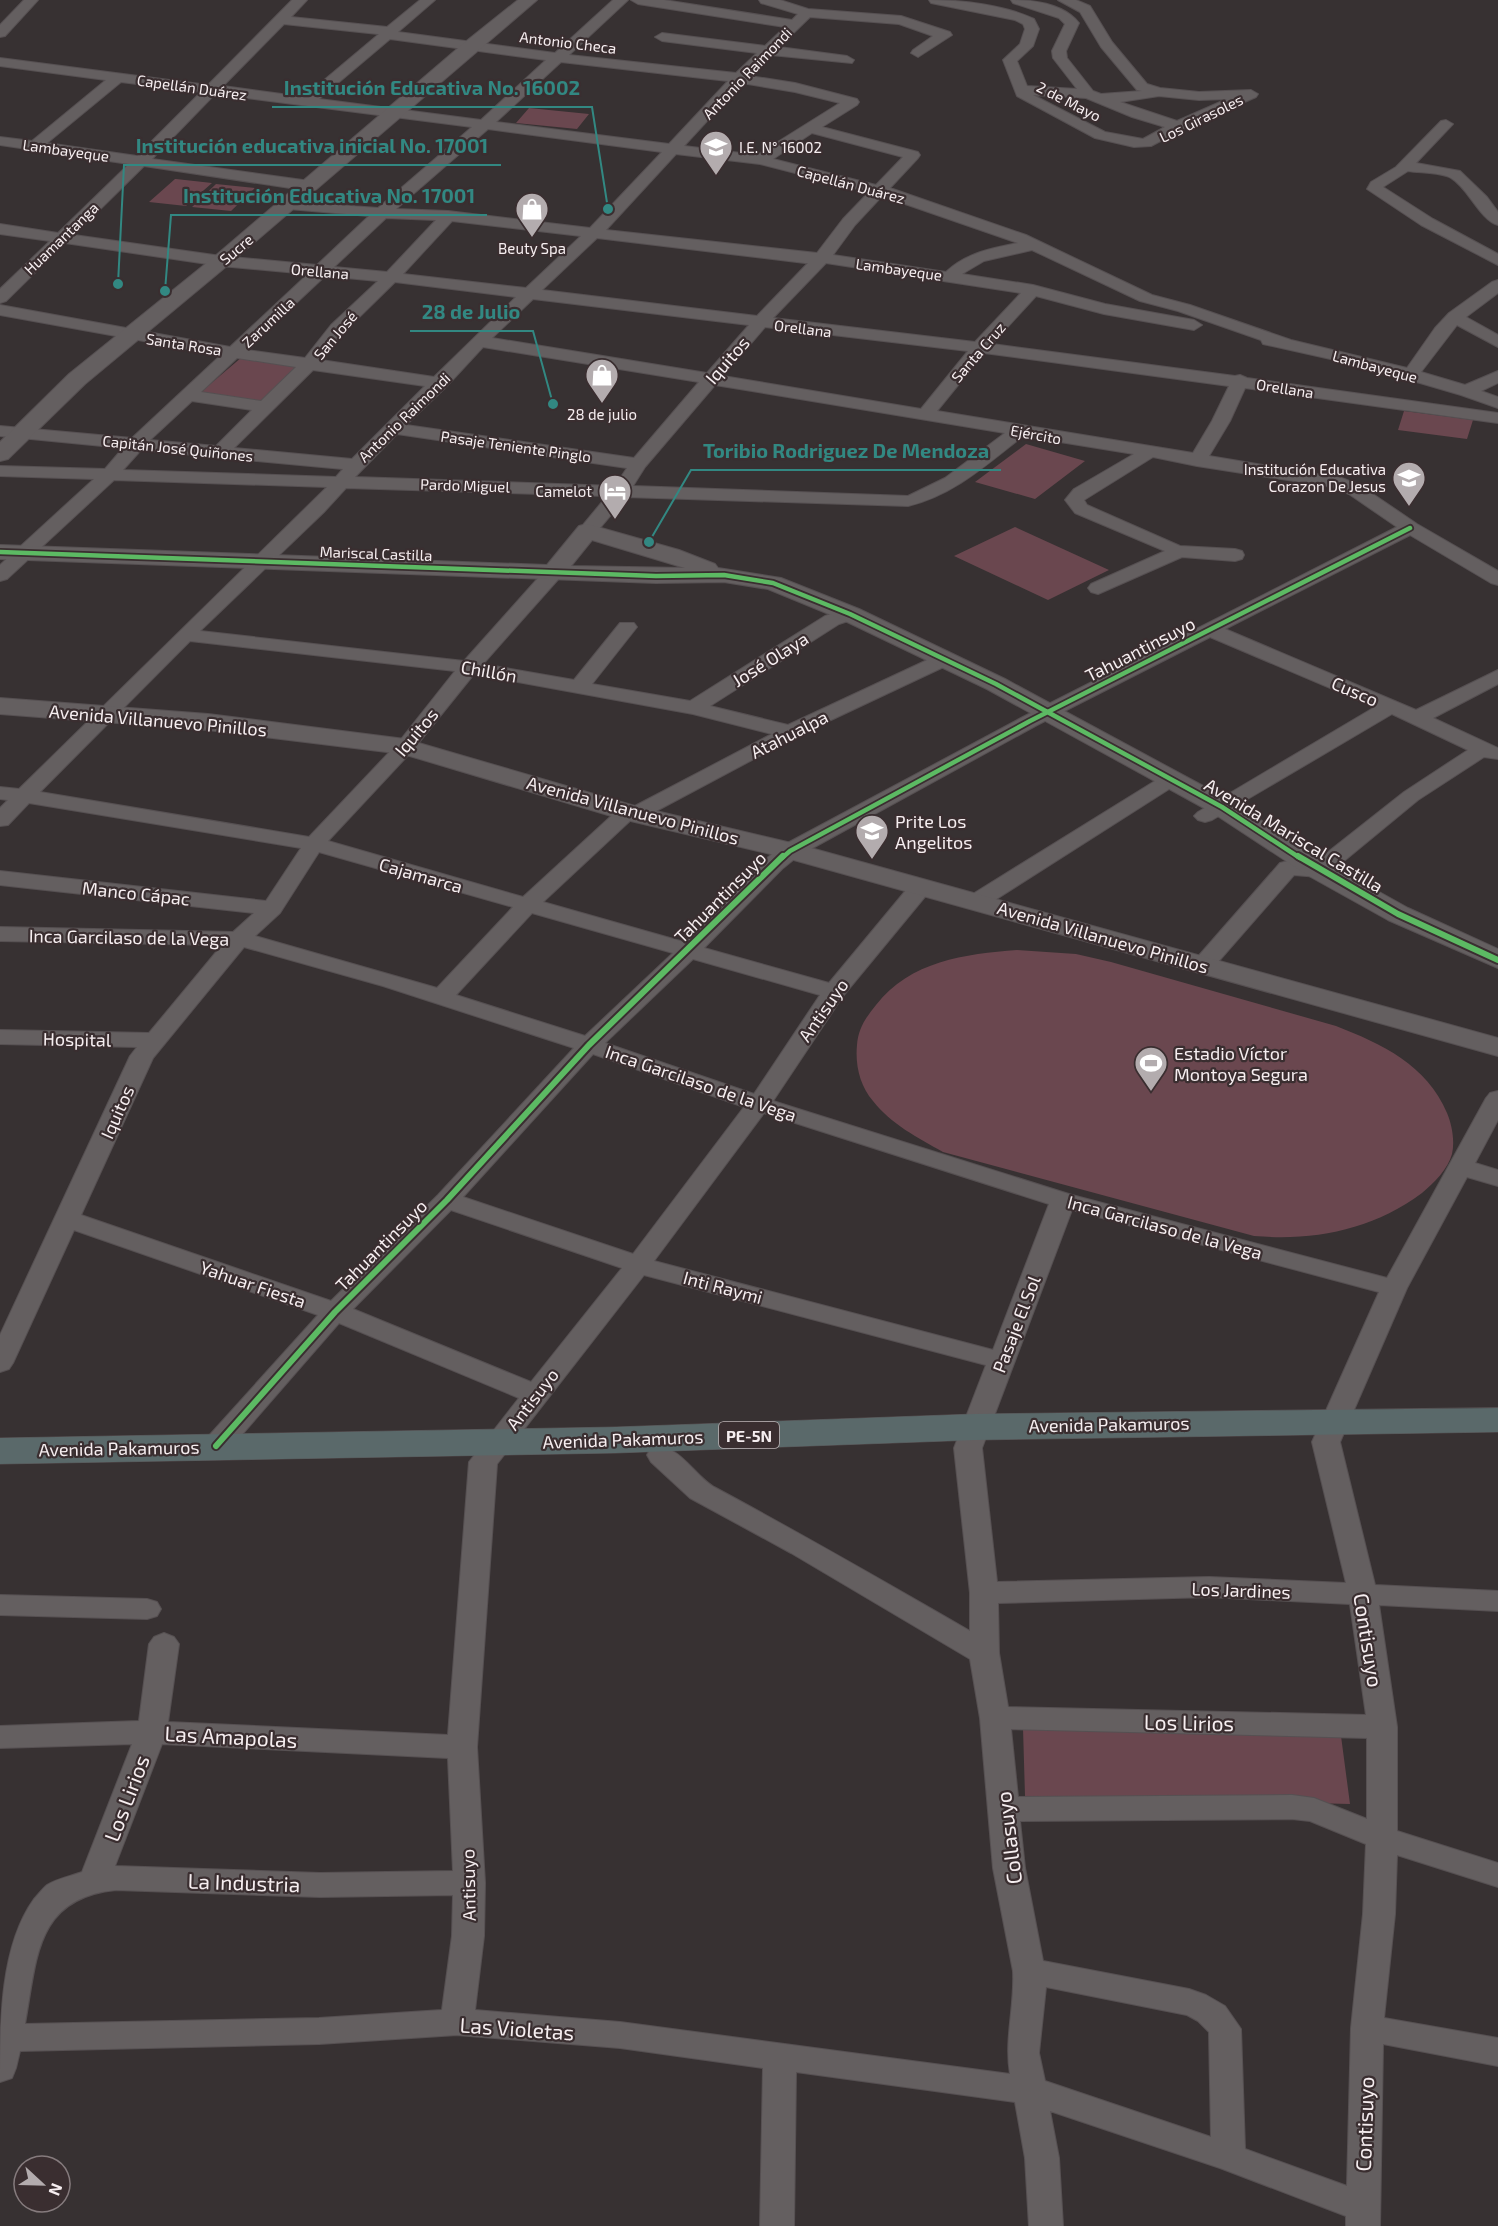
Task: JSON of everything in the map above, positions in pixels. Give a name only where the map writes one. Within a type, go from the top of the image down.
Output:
[{"type":"highway","name":"Avenida Pakamuros","points":[[1331,1432],[1498,1420]]},
{"type":"highway","name":"Avenida Pakamuros","points":[[0,1468],[971,1437],[1331,1432],[1498,1439]]},
{"type":"highway","name":"Avenida Pakamuros","points":[[0,1451],[216,1446],[662,1455],[971,1437]]},
{"type":"street","points":[[0,33],[31,0]]},
{"type":"street","name":"Huamantanga","points":[[0,298],[141,161],[300,0]]},
{"type":"street","points":[[307,102],[428,0]]},
{"type":"street","name":"Sucre","points":[[0,454],[77,379],[221,261],[470,47],[529,0]]},
{"type":"street","name":"Zarumilla","points":[[0,575],[109,475],[137,443],[322,272],[382,213],[484,125],[621,0]]},
{"type":"street","points":[[638,0],[794,24]]},
{"type":"street","points":[[766,0],[807,13],[901,20],[945,35],[928,44],[918,53]]},
{"type":"street","name":"2 de Mayo","points":[[936,0],[1019,17],[1029,22],[1032,29],[1026,46],[1010,60],[1024,96],[1081,127],[1100,135],[1134,143]]},
{"type":"street","points":[[1018,0],[1064,15],[1072,23],[1059,51],[1060,58],[1088,94]]},
{"type":"street","points":[[1065,0],[1085,9],[1106,44],[1142,87],[1160,92]]},
{"type":"street","name":"Antonio Raimondi","points":[[0,820],[184,635],[318,508],[341,480],[479,341],[594,233],[739,78],[807,13]]},
{"type":"street","name":"Antonio Checa","points":[[280,20],[381,30],[389,35],[470,47],[739,78],[818,91],[852,102],[809,128]]},
{"type":"street","points":[[662,37],[847,60]]},
{"type":"street","name":"Capellán Duárez","points":[[0,62],[760,160],[879,190],[956,215],[1033,244],[1146,298],[1185,308],[1285,343]]},
{"type":"street","points":[[36,145],[118,77]]},
{"type":"street","points":[[1022,90],[1088,94],[1103,98],[1137,114],[1178,126]]},
{"type":"street","points":[[1103,98],[1136,97],[1160,92]]},
{"type":"street","name":"Los Girasoles","points":[[1134,143],[1151,142],[1178,126],[1251,94],[1199,96],[1160,92]]},
{"type":"street","points":[[1446,124],[1393,177],[1376,185],[1375,189],[1427,222],[1498,260]]},
{"type":"street","points":[[760,160],[809,128]]},
{"type":"street","name":"Iquitos","points":[[0,1363],[142,1056],[154,1040],[239,939],[272,908],[314,844],[405,747],[469,667],[555,571],[621,491],[638,464],[710,380],[759,323],[770,315],[822,258],[849,222],[913,155],[809,128]]},
{"type":"street","name":"Lambayeque","points":[[0,141],[310,186]]},
{"type":"street","points":[[0,157],[17,143]]},
{"type":"street","points":[[1404,166],[1455,174],[1482,200],[1488,212],[1498,220]]},
{"type":"street","name":"Lambayeque","points":[[288,204],[382,213],[448,216],[805,258],[822,258],[951,276],[1033,290],[1104,309],[1285,343],[1467,391],[1498,403]]},
{"type":"street","name":"San José","points":[[220,452],[311,362],[337,329],[391,277],[448,216]]},
{"type":"street","name":"Orellana","points":[[0,229],[221,261],[391,277],[1240,380],[1393,405],[1498,418]]},
{"type":"street","points":[[951,276],[959,267],[985,257],[1033,244]]},
{"type":"street","points":[[1410,375],[1441,332],[1455,317],[1498,285]]},
{"type":"street","name":"Santa Cruz","points":[[925,415],[979,348],[1033,290]]},
{"type":"street","name":"Santa Rosa","points":[[0,310],[235,353],[440,382]]},
{"type":"street","points":[[1455,317],[1498,342]]},
{"type":"street","name":"Ejército","points":[[479,341],[1342,484],[1355,490],[1410,528],[1489,566],[1498,579]]},
{"type":"street","points":[[1467,391],[1498,376]]},
{"type":"street","points":[[1197,461],[1221,421],[1240,380]]},
{"type":"street","points":[[188,395],[264,407]]},
{"type":"street","name":"Pasaje Teniente Pinglo","points":[[394,428],[638,464]]},
{"type":"street","name":"Capitán José Quiñones","points":[[0,431],[356,465]]},
{"type":"street","name":"Pardo Miguel","points":[[0,471],[341,480],[908,501],[921,498],[949,482],[1018,431]]},
{"type":"street","points":[[1148,453],[1086,489],[1074,500],[1081,509],[1176,551],[1234,555]]},
{"type":"street","name":"Tahuantinsuyo","points":[[216,1446],[335,1312],[447,1200],[589,1045],[790,851],[1038,717],[1410,528]]},
{"type":"street","points":[[587,531],[671,555],[724,575]]},
{"type":"street","points":[[1098,588],[1176,551]]},
{"type":"street","name":"Mariscal Castilla","points":[[0,552],[656,576],[724,575],[751,579]]},
{"type":"street","name":"Avenida Mariscal Castilla","points":[[751,579],[764,589],[841,617],[937,663],[1164,784],[1398,914],[1498,960]]},
{"type":"street","name":"José Olaya","points":[[693,708],[841,617]]},
{"type":"street","points":[[578,688],[627,627]]},
{"type":"street","name":"Cusco","points":[[1210,630],[1391,706],[1491,753]]},
{"type":"street","name":"Chillón","points":[[184,635],[469,667],[693,708],[790,732]]},
{"type":"street","name":"Atahualpa","points":[[441,997],[527,905],[632,813],[790,732],[937,663]]},
{"type":"street","points":[[1417,718],[1498,676]]},
{"type":"street","name":"Avenida Villanuevo Pinillos","points":[[0,706],[207,722],[405,747],[632,813],[790,851],[1498,1047]]},
{"type":"street","points":[[1214,812],[1391,706]]},
{"type":"street","points":[[1203,965],[1288,868],[1319,870],[1411,796],[1491,753]]},
{"type":"street","points":[[976,902],[1164,784]]},
{"type":"street","name":"Cajamarca","points":[[0,793],[314,844],[834,993]]},
{"type":"street","name":"Avenida Mariscal Castilla","points":[[1214,812],[1288,868],[1383,925],[1498,977]]},
{"type":"street","name":"Manco Cápac","points":[[0,878],[272,908]]},
{"type":"street","name":"Antisuyo","points":[[457,2022],[468,1936],[469,1883],[462,1747],[490,1452],[638,1265],[759,1104],[834,993],[920,888]]},
{"type":"street","name":"Inca Garcilaso de la Vega","points":[[0,934],[239,939],[392,981],[589,1045],[759,1104],[1063,1200],[1394,1288]]},
{"type":"street","name":"Hospital","points":[[0,1037],[154,1040]]},
{"type":"street","points":[[1331,1432],[1394,1288],[1498,1098]]},
{"type":"street","points":[[1461,1167],[1498,1178]]},
{"type":"street","name":"Inti Raymi","points":[[447,1200],[638,1265],[1002,1361]]},
{"type":"street","name":"Pasaje El Sol","points":[[971,1437],[1063,1200]]},
{"type":"street","name":"Yahuar Fiesta","points":[[68,1219],[335,1312],[535,1394]]},
{"type":"street","name":"Contisuyo","points":[[1331,1432],[1363,1594],[1382,1727],[1382,1838],[1378,1914],[1367,2028],[1362,2216]]},
{"type":"street","name":"Collasuyo","points":[[971,1437],[984,1593],[984,1653],[995,1718],[1009,1868],[1029,1971],[1030,1985],[1023,2053],[1042,2158],[1046,2226]]},
{"type":"street","points":[[662,1455],[700,1491],[801,1546],[984,1653]]},
{"type":"street","name":"Los Jardines","points":[[984,1593],[1209,1587],[1498,1601]]},
{"type":"street","points":[[0,1605],[147,1609]]},
{"type":"street","name":"Los Lirios","points":[[94,1880],[152,1732],[164,1644]]},
{"type":"street","name":"Los Lirios","points":[[995,1718],[1382,1727]]},
{"type":"street","name":"Las Amapolas","points":[[0,1737],[152,1732],[462,1747]]},
{"type":"street","points":[[1004,1809],[1292,1807],[1314,1810],[1382,1838],[1498,1875]]},
{"type":"street","name":"La Industria","points":[[2,2048],[22,1954],[33,1921],[58,1894],[94,1880],[116,1878],[320,1885],[469,1883]]},
{"type":"street","points":[[1029,1971],[1189,2002],[1203,2006],[1217,2016],[1225,2029],[1228,2157]]},
{"type":"street","name":"Las Violetas","points":[[2,2048],[457,2022],[620,2035],[1030,2090],[1228,2157],[1362,2216]]},
{"type":"street","points":[[1367,2028],[1498,2052]]},
{"type":"street","points":[[777,2226],[780,2056]]},
{"type":"shaded area","points":[[529,108],[589,114],[577,129],[516,123]]},
{"type":"shaded area","points":[[175,179],[212,183],[186,206],[149,202]]},
{"type":"shaded area","points":[[216,184],[255,188],[231,211],[192,207]]},
{"type":"shaded area","points":[[242,357],[301,365],[259,405],[201,392]]},
{"type":"shaded area","points":[[1404,411],[1473,420],[1467,439],[1398,430]]},
{"type":"shaded area","points":[[1026,444],[1085,461],[1035,499],[975,482]]},
{"type":"shaded area","points":[[1015,527],[1109,570],[1048,600],[954,556]]},
{"type":"shaded area","name":"Estadio Víctor Montoya Segura","points":[[1017,950],[1076,954],[1111,962],[1336,1026],[1370,1040],[1415,1069],[1438,1096],[1452,1128],[1453,1144],[1450,1160],[1440,1175],[1422,1193],[1383,1216],[1342,1230],[1299,1237],[1277,1237],[1254,1236],[943,1152],[896,1124],[868,1095],[859,1075],[857,1060],[861,1028],[872,1010],[890,990],[905,978],[922,969],[940,962],[978,954]]},
{"type":"shaded area","points":[[1023,1728],[1341,1736],[1350,1804],[1025,1796]]},
{"type":"cycle path","points":[[216,1446],[335,1312],[447,1200],[589,1045],[790,851],[1030,721],[1410,528]]},
{"type":"cycle path","points":[[0,552],[656,576],[724,575],[773,583],[850,614],[996,684],[1222,807],[1319,870],[1398,914],[1498,960]]},
{"type":"place","name":"I.E. N° 16002","points":[[716,176]]},
{"type":"place","name":"Institución Educativa No. 16002","points":[[608,209]]},
{"type":"place","name":"Beuty Spa","points":[[532,238]]},
{"type":"place","name":"Institución educativa inicial No. 17001","points":[[118,284]]},
{"type":"place","name":"Institución Educativa No. 17001","points":[[165,291]]},
{"type":"place","name":"28 de Julio","points":[[553,404]]},
{"type":"place","name":"28 de julio","points":[[602,404]]},
{"type":"place","name":"Institución Educativa Corazon De Jesus","points":[[1409,507]]},
{"type":"place","name":"Camelot","points":[[615,520]]},
{"type":"place","name":"Toribio Rodriguez De Mendoza","points":[[649,542]]},
{"type":"place","name":"Prite Los Angelitos","points":[[872,860]]},
{"type":"place","name":"Estadio Víctor Montoya Segura","points":[[1151,1092]]}]
